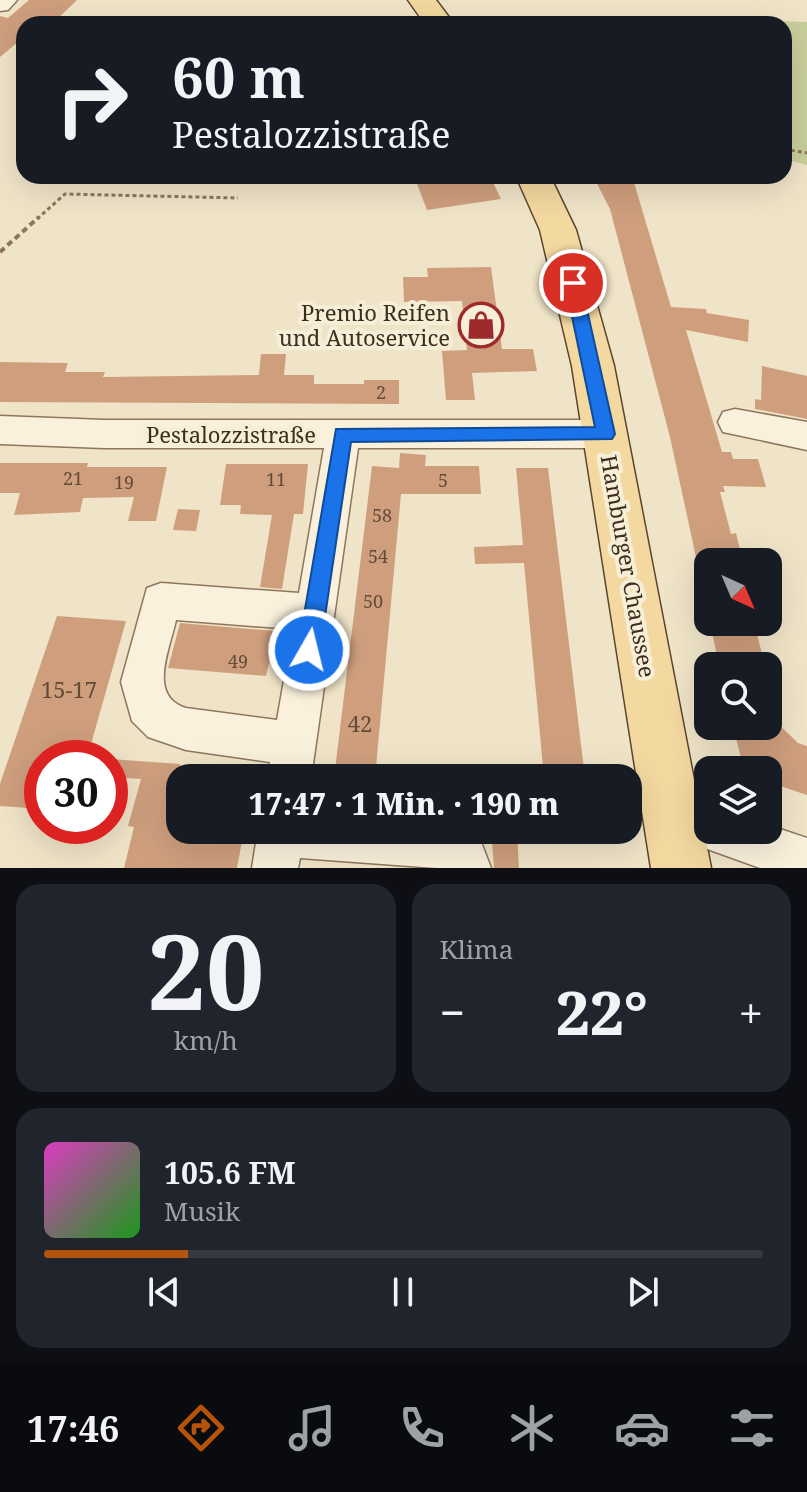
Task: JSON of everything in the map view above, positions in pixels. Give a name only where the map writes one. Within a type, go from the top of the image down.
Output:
[{"type":"main road","name":"Hamburger Chaussee","points":[[537,184],[558,230],[580,309],[691,835]]},
{"type":"street","points":[[0,5],[6,0]]},
{"type":"street","points":[[735,422],[807,436]]},
{"type":"street","name":"Pestalozzistraße","points":[[0,430],[343,435],[606,434]]},
{"type":"street","points":[[314,612],[161,601],[142,682],[147,706],[163,722],[292,761],[343,435]]},
{"type":"street","points":[[691,835],[807,861]]},
{"type":"street","points":[[279,844],[451,846],[465,858],[468,868]]},
{"type":"path","points":[[0,252],[65,194],[238,198]]},
{"type":"path","points":[[642,834],[691,835]]},
{"type":"green space","points":[[792,22],[807,22],[807,165],[792,161]]},
{"type":"building","points":[[29,0],[77,0],[60,16],[16,16],[16,44],[0,57],[0,16],[8,18]]},
{"type":"building","points":[[417,184],[494,184],[501,199],[427,210]]},
{"type":"building","points":[[597,184],[634,184],[671,307],[706,309],[707,313],[749,320],[748,342],[686,330],[722,452],[731,452],[733,459],[758,459],[766,487],[723,486],[725,492],[720,492],[731,534],[736,533],[740,548],[694,548],[670,437],[610,209]]},
{"type":"building","name":"Premio Reifen und Autoservice","points":[[491,267],[502,349],[533,349],[537,371],[472,373],[475,400],[446,400],[442,351],[467,350],[462,301],[404,302],[403,277],[428,277],[427,268]]},
{"type":"building","points":[[261,354],[286,354],[284,375],[314,375],[314,384],[399,380],[399,404],[0,402],[0,362],[68,363],[65,372],[105,372],[103,377],[259,375]]},
{"type":"building","points":[[762,366],[807,376],[807,419],[755,409],[755,399],[761,400]]},
{"type":"building","points":[[400,453],[426,455],[425,466],[479,466],[481,494],[401,494],[376,764],[336,764],[372,466],[399,468]]},
{"type":"building","points":[[0,463],[167,467],[156,521],[128,521],[134,497],[83,498],[80,512],[14,515],[20,493],[0,493]]},
{"type":"building","points":[[226,464],[308,464],[303,514],[294,514],[282,589],[260,587],[272,515],[240,514],[241,505],[220,505]]},
{"type":"building","points":[[516,468],[548,468],[583,764],[543,764],[524,563],[475,564],[474,547],[523,545]]},
{"type":"building","points":[[178,509],[200,510],[196,531],[173,530]]},
{"type":"building","points":[[57,616],[126,621],[92,740],[24,740],[24,808],[0,806],[0,784]]},
{"type":"building","points":[[180,623],[275,631],[275,634],[283,635],[278,664],[269,663],[266,676],[168,668]]},
{"type":"building","points":[[713,636],[758,636],[762,652],[716,652]]},
{"type":"building","points":[[782,728],[798,743],[807,746],[807,795],[782,787],[782,756],[740,756],[736,740],[782,740]]},
{"type":"building","points":[[128,760],[180,764],[166,764],[166,844],[241,844],[237,868],[124,868],[134,827],[128,826],[141,779],[128,778]]},
{"type":"building","points":[[492,844],[518,844],[519,868],[494,868]]},
{"type":"place","name":"Premio Reifen und Autoservice","points":[[481,325]]},
{"type":"route","points":[[309,650],[343,435],[606,434],[573,283]]}]
